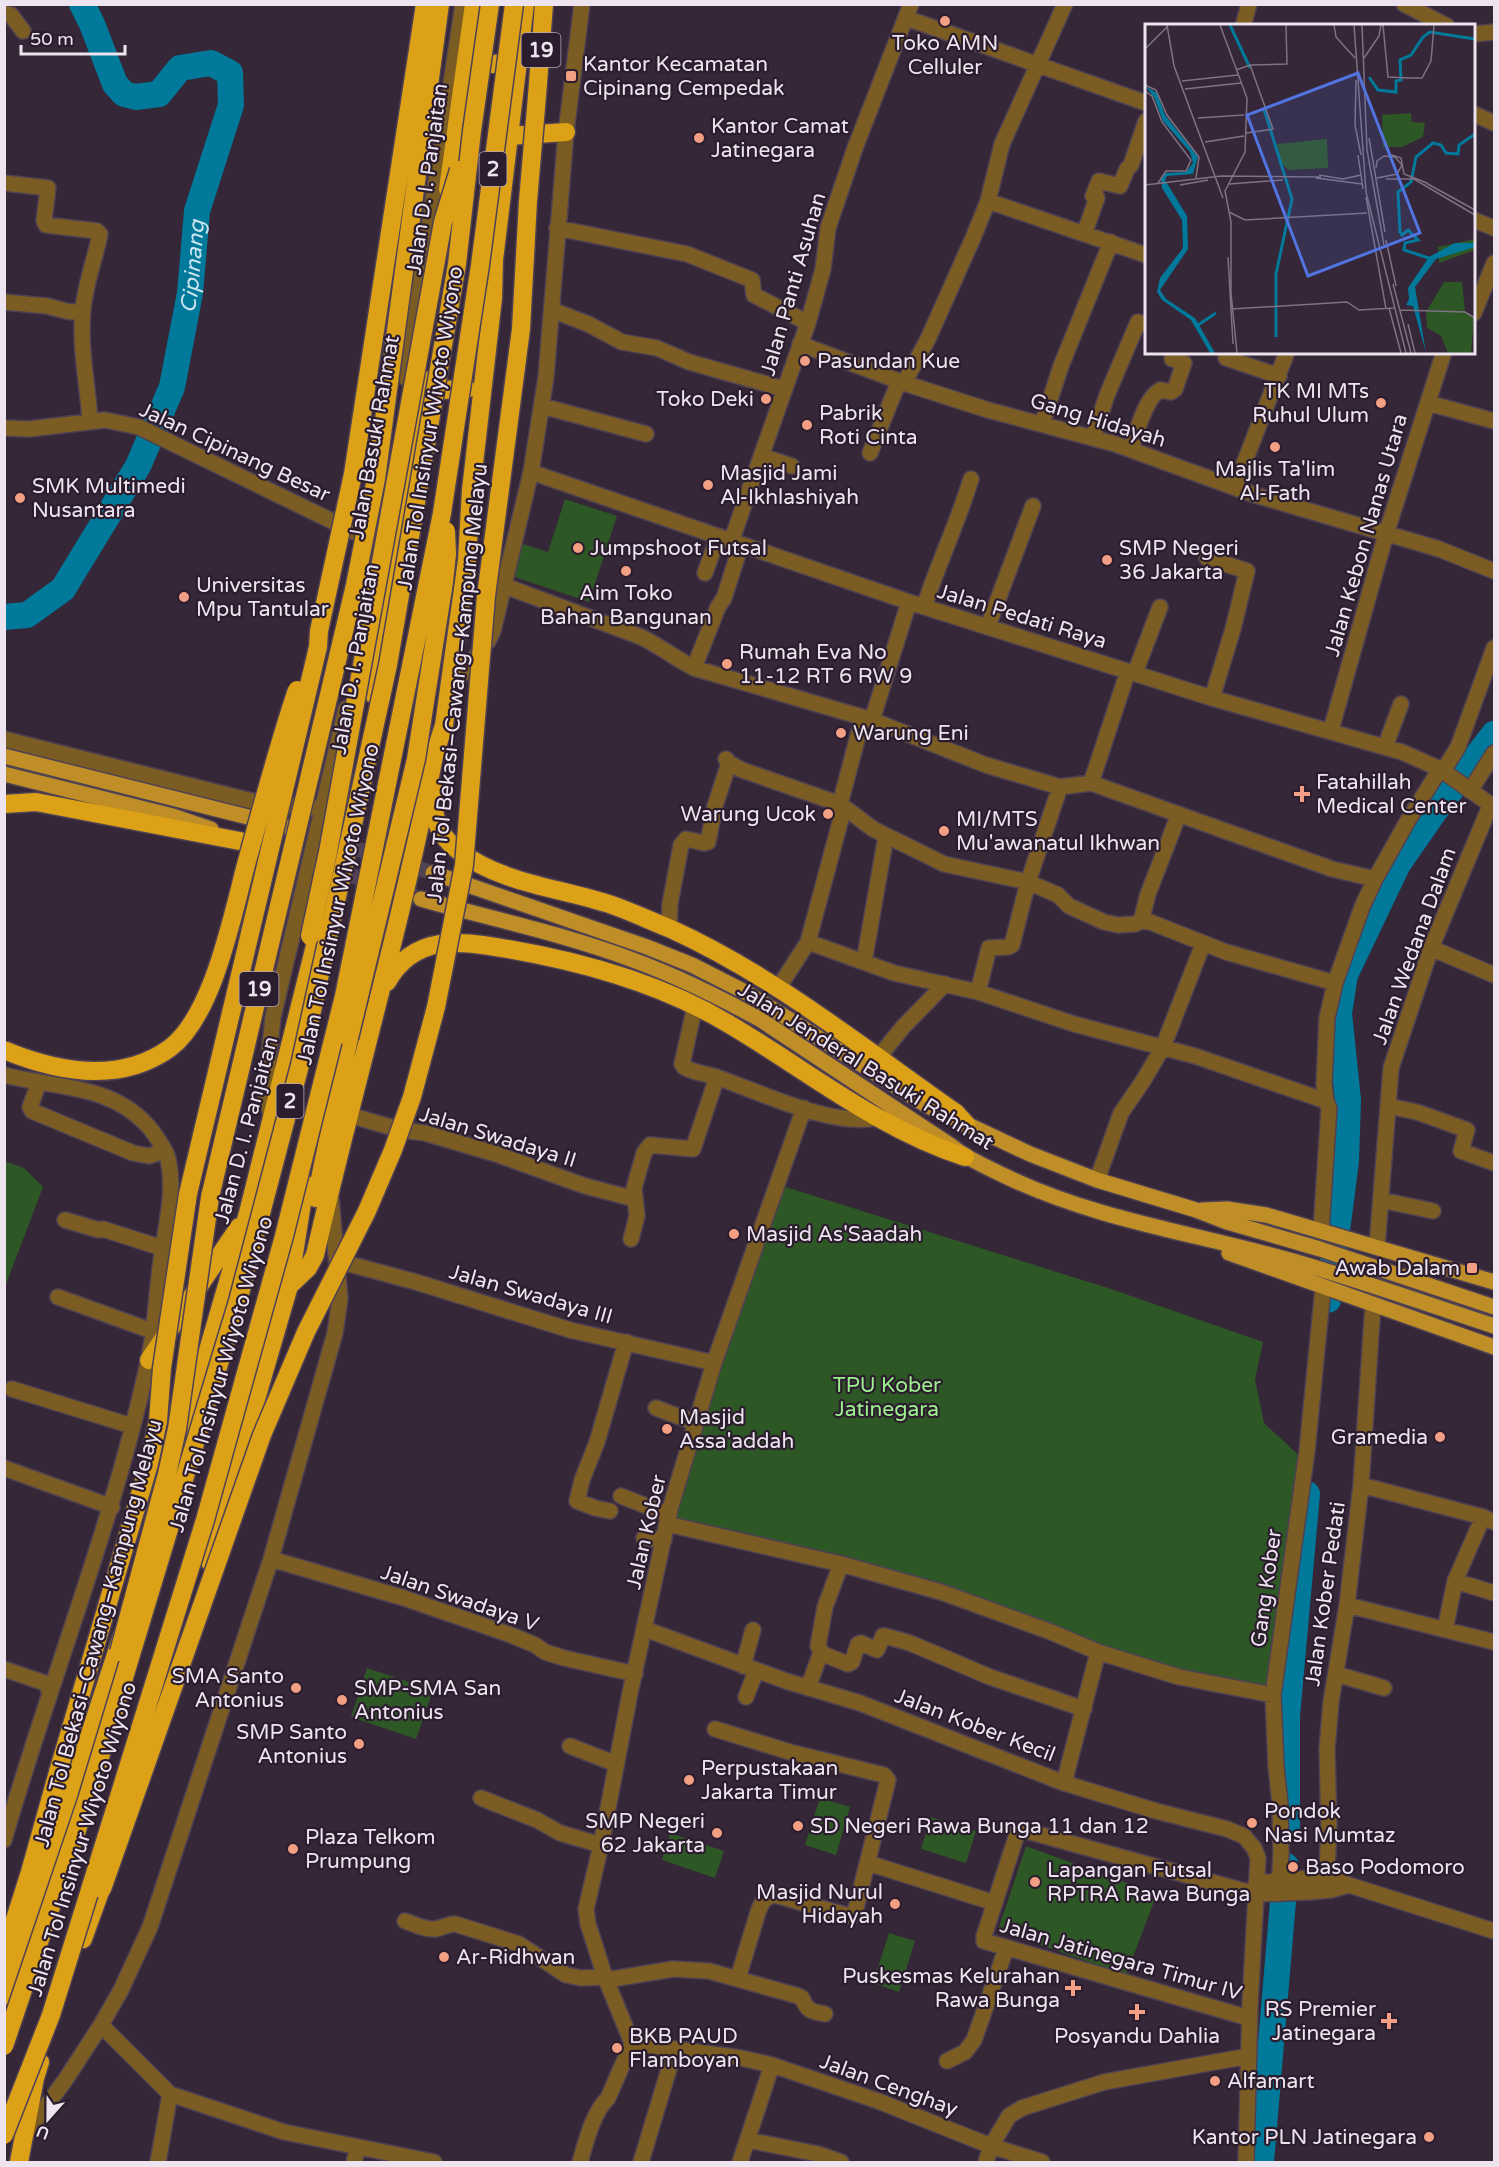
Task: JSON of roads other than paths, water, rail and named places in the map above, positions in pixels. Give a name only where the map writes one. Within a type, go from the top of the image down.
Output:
[{"type":"highway","points":[[4,1050],[27,1060],[64,1069],[92,1072],[118,1069],[139,1064],[170,1047],[190,1026],[201,1007],[219,962],[287,720],[319,631],[353,474],[425,4]]},
{"type":"highway","name":"Jalan Tol Bekasi–Cawang–Kampung Melayu","points":[[32,1963],[167,1474],[178,1419],[210,1197],[355,585],[376,478],[440,4]]},
{"type":"highway","name":"Jalan D. I. Panjaitan","points":[[4,1996],[158,1522],[248,1213],[318,939],[366,734],[384,637],[474,4]]},
{"type":"highway","name":"Jalan Tol Insinyur Wiyoto Wiyono","points":[[4,2046],[87,1800],[238,1301],[300,1065],[388,665],[457,264],[472,131],[490,4]]},
{"type":"highway","name":"Jalan Tol Insinyur Wiyoto Wiyono","points":[[4,2135],[51,2014],[205,1520],[284,1236],[344,996],[442,513],[480,265],[514,4]]},
{"type":"highway","points":[[525,4],[494,260],[493,298],[471,490],[467,560],[444,725],[443,758],[434,799],[436,824],[452,845],[470,858],[512,877],[611,905],[669,928],[703,944],[779,987],[956,1113],[966,1124]]},
{"type":"highway","name":"Jalan Tol Bekasi–Cawang–Kampung Melayu","points":[[51,2014],[82,1946],[262,1435],[306,1332],[367,1211],[393,1150],[412,1096],[436,1007],[464,865],[486,596],[521,329],[528,201],[544,4]]},
{"type":"highway","points":[[469,38],[469,45],[476,57],[494,65],[509,60],[519,44]]},
{"type":"highway","points":[[273,1118],[276,1085],[330,840],[443,222],[472,131]]},
{"type":"highway","points":[[509,136],[566,132]]},
{"type":"highway","points":[[19,2163],[35,2078],[149,1749],[214,1546],[289,1286],[302,1197],[408,762],[441,575],[467,389],[482,302],[494,260]]},
{"type":"highway","points":[[422,379],[443,390],[467,389]]},
{"type":"highway","points":[[289,1286],[301,1260],[306,1242],[349,1038],[416,759],[444,582],[447,536],[442,513]]},
{"type":"highway","points":[[4,1954],[149,1464],[158,1421],[162,1368],[188,1194],[318,647],[319,631]]},
{"type":"highway","points":[[289,1286],[308,1268],[315,1255],[380,995],[434,756],[444,725]]},
{"type":"highway","points":[[4,804],[36,802],[250,843]]},
{"type":"highway","points":[[380,995],[396,967],[412,953],[438,943],[474,944],[560,958],[655,988],[696,1006],[776,1052],[876,1118],[965,1157]]},
{"type":"highway","points":[[149,1360],[248,1213]]},
{"type":"main road","points":[[4,756],[288,827]]},
{"type":"main road","points":[[4,774],[173,816],[283,852]]},
{"type":"main road","name":"Jalan Jenderal Basuki Rahmat","points":[[433,873],[648,946],[692,965],[747,993],[926,1104],[1030,1154],[1097,1180],[1320,1249],[1494,1307]]},
{"type":"main road","name":"Jalan Jenderal Basuki Rahmat","points":[[422,899],[579,942],[632,960],[728,1002],[761,1020],[912,1119],[965,1157],[1021,1184],[1084,1209],[1300,1263],[1494,1326]]},
{"type":"main road","name":"Jalan Jenderal Basuki Rahmat","points":[[1197,1210],[1237,1210],[1266,1215],[1494,1282]]},
{"type":"main road","name":"Jalan Jenderal Basuki Rahmat","points":[[1185,1234],[1325,1288],[1494,1347]]},
{"type":"street","name":"Jalan Basuki Rahmat","points":[[273,1118],[265,1092],[273,1017],[348,699],[396,443],[463,4]]},
{"type":"street","points":[[450,690],[488,641],[496,620],[531,471],[542,406],[566,132],[582,4]]},
{"type":"street","points":[[870,453],[902,382],[928,339],[988,201],[1002,144],[1065,4]]},
{"type":"street","points":[[1244,24],[1249,4]]},
{"type":"street","points":[[1404,4],[1443,24]]},
{"type":"street","points":[[908,11],[1038,65],[1145,103]]},
{"type":"street","name":"Jalan Panti Asuhan","points":[[730,541],[808,323],[823,269],[828,228],[855,148],[908,11]]},
{"type":"street","points":[[4,13],[11,15],[23,31]]},
{"type":"street","points":[[1475,33],[1494,32]]},
{"type":"street","points":[[1475,115],[1494,123]]},
{"type":"street","points":[[1084,234],[1097,198],[1093,196],[1099,181],[1121,185],[1127,168],[1131,165],[1145,124]]},
{"type":"street","points":[[4,183],[48,188],[44,221],[46,225],[97,231],[100,234],[92,272],[86,282],[82,313],[90,421]]},
{"type":"street","points":[[988,201],[1145,255]]},
{"type":"street","points":[[1475,221],[1494,228]]},
{"type":"street","points":[[557,228],[687,254],[752,280],[754,295],[808,323]]},
{"type":"street","points":[[1042,424],[1061,366],[1111,242]]},
{"type":"street","points":[[1475,308],[1494,263]]},
{"type":"street","points":[[4,302],[47,306],[82,313]]},
{"type":"street","points":[[552,310],[588,324],[621,342],[657,348],[689,362],[784,389]]},
{"type":"street","points":[[1093,438],[1111,385],[1142,323]]},
{"type":"street","name":"Gang Hidayah","points":[[800,344],[902,382],[988,410],[1131,450],[1255,495],[1439,549],[1494,571]]},
{"type":"street","points":[[1131,450],[1144,411],[1154,393],[1160,390],[1174,391],[1184,364],[1172,358],[1173,354]]},
{"type":"street","points":[[1235,487],[1286,354]]},
{"type":"street","name":"Jalan Kebon Nanas Utara","points":[[1331,730],[1386,534],[1443,354]]},
{"type":"street","points":[[1226,358],[1276,383]]},
{"type":"street","points":[[1428,403],[1494,421]]},
{"type":"street","points":[[542,406],[646,434]]},
{"type":"street","name":"Jalan Cipinang Besar","points":[[5,428],[29,429],[105,420],[139,427],[376,543]]},
{"type":"street","points":[[762,456],[792,466]]},
{"type":"street","name":"Jalan Pedati Raya","points":[[531,471],[924,607],[1212,698],[1385,747],[1443,772],[1492,807]]},
{"type":"street","points":[[924,607],[935,571],[971,479]]},
{"type":"street","points":[[987,626],[1033,506]]},
{"type":"street","points":[[705,573],[730,541]]},
{"type":"street","points":[[694,668],[718,607],[724,598],[730,541]]},
{"type":"street","points":[[1207,558],[1247,571],[1233,629],[1212,698]]},
{"type":"street","points":[[504,586],[641,637],[675,659],[694,668],[867,719],[986,765],[1060,787],[1091,783],[1332,869],[1375,879]]},
{"type":"street","points":[[779,987],[808,942],[842,815],[840,804],[867,719],[909,602]]},
{"type":"street","points":[[1091,783],[1132,672],[1160,607]]},
{"type":"street","points":[[1325,1232],[1329,1106],[1326,1101],[1327,1018],[1335,983],[1362,907],[1375,879],[1407,822],[1458,747],[1494,648]]},
{"type":"street","points":[[1385,747],[1401,704]]},
{"type":"street","points":[[4,739],[252,801],[322,809]]},
{"type":"street","points":[[1469,790],[1494,753]]},
{"type":"street","points":[[669,928],[670,904],[681,844],[686,839],[708,842],[727,761],[742,770],[840,804],[873,829],[944,864],[1028,882],[1058,895],[1069,906],[1104,922],[1118,925],[1149,922],[1203,944],[1335,983]]},
{"type":"street","points":[[978,992],[989,948],[1012,945],[1028,882],[1060,787]]},
{"type":"street","name":"Jalan Wedana Dalam","points":[[1374,1246],[1381,1200],[1391,1068],[1431,948],[1492,807]]},
{"type":"street","points":[[1141,921],[1148,894],[1179,814]]},
{"type":"street","points":[[864,962],[886,836]]},
{"type":"street","points":[[808,942],[894,973],[978,992],[1074,1024],[1195,1056],[1326,1101]]},
{"type":"street","points":[[1097,1180],[1121,1113],[1163,1047],[1203,944]]},
{"type":"street","points":[[1431,948],[1494,975]]},
{"type":"street","points":[[878,1058],[903,1027],[945,984]]},
{"type":"street","points":[[696,1006],[682,1064],[687,1069],[717,1077],[804,1108],[849,1120],[876,1118]]},
{"type":"street","points":[[4,1075],[76,1087],[125,1106],[148,1125],[168,1158],[170,1202],[162,1248],[149,1360],[112,1507],[50,1684],[4,1840]]},
{"type":"street","points":[[631,1239],[637,1216],[634,1188],[646,1149],[650,1145],[693,1149],[717,1077]]},
{"type":"street","points":[[39,1082],[30,1107],[32,1111],[133,1153],[149,1156],[164,1151]]},
{"type":"street","points":[[1388,1106],[1417,1112],[1467,1130],[1461,1152],[1494,1163]]},
{"type":"street","name":"Jalan Kober","points":[[632,2043],[605,1978],[588,1924],[586,1909],[668,1520],[714,1363],[804,1108]]},
{"type":"street","name":"Jalan Swadaya II","points":[[349,1115],[401,1130],[425,1133],[496,1154],[585,1186],[635,1199]]},
{"type":"street","points":[[24,2136],[66,2079],[101,2025],[121,1990],[150,1927],[271,1559],[335,1333],[340,1299],[330,1189]]},
{"type":"street","points":[[1381,1200],[1433,1211]]},
{"type":"street","points":[[65,1220],[99,1230],[103,1229],[162,1248]]},
{"type":"street","name":"Jalan Swadaya III","points":[[338,1261],[416,1282],[570,1330],[714,1363]]},
{"type":"street","name":"Gang Kober","points":[[1281,1888],[1280,1814],[1273,1695],[1307,1451],[1325,1288]]},
{"type":"street","points":[[58,1297],[152,1331]]},
{"type":"street","name":"Jalan Kober Pedati","points":[[1330,1883],[1327,1749],[1361,1485],[1373,1304]]},
{"type":"street","points":[[610,1511],[577,1501],[626,1342]]},
{"type":"street","points":[[12,1389],[132,1426]]},
{"type":"street","points":[[656,1408],[696,1423]]},
{"type":"street","points":[[4,1468],[112,1507]]},
{"type":"street","points":[[1361,1485],[1489,1519],[1455,1581],[1445,1629]]},
{"type":"street","points":[[621,1496],[668,1520],[841,1563],[942,1592],[1098,1652],[1179,1677],[1273,1695]]},
{"type":"street","points":[[644,1538],[664,1540]]},
{"type":"street","name":"Jalan Swadaya V","points":[[271,1559],[404,1598],[511,1635],[545,1652],[635,1674]]},
{"type":"street","points":[[808,1688],[820,1652],[818,1646],[825,1607],[841,1563]]},
{"type":"street","points":[[1455,1581],[1494,1593]]},
{"type":"street","points":[[1347,1605],[1494,1642]]},
{"type":"street","name":"Jalan Kober Kecil","points":[[645,1629],[749,1668],[860,1703],[1064,1783],[1156,1811],[1227,1829],[1244,1836],[1254,1848],[1258,1858],[1255,1888]]},
{"type":"street","points":[[746,1698],[753,1630]]},
{"type":"street","points":[[820,1652],[848,1664],[852,1662],[858,1644],[861,1643],[877,1650],[885,1636],[910,1643],[990,1677],[1084,1709]]},
{"type":"street","points":[[1064,1783],[1098,1652]]},
{"type":"street","points":[[4,1669],[50,1684]]},
{"type":"street","points":[[1336,1674],[1384,1688]]},
{"type":"street","points":[[716,1729],[790,1752],[886,1776],[888,1780],[858,1903],[852,1916],[775,1895],[767,1897],[761,1902],[738,1978]]},
{"type":"street","points":[[570,1746],[616,1764]]},
{"type":"street","points":[[481,1798],[537,1820],[560,1833],[601,1845]]},
{"type":"street","name":"Jalan Jatinegara Timur IV","points":[[1250,2018],[984,1941],[1019,1830],[1255,1888],[1330,1883],[1349,1884],[1494,1931]]},
{"type":"street","name":"Jalan Jatinegara Timur IV","points":[[868,1863],[995,1904]]},
{"type":"street","name":"Jalan Jatinegara Timur IV","points":[[1246,2163],[1255,1888]]},
{"type":"street","points":[[405,1921],[436,1929],[446,1924],[455,1924],[519,1944],[566,1975],[581,1978],[605,1978],[673,1969],[710,1971],[798,1996],[802,1998],[804,2006],[809,2010],[825,2014]]},
{"type":"street","points":[[947,2061],[964,2052],[974,2040],[1006,1949]]},
{"type":"street","points":[[101,2025],[170,2094],[284,2132],[424,2161]]},
{"type":"street","points":[[580,2163],[586,2139],[603,2103],[608,2098],[632,2043]]},
{"type":"street","name":"Jalan Cenghay","points":[[632,2043],[741,2058],[772,2065],[878,2101],[991,2146],[1042,2163]]},
{"type":"street","points":[[641,2163],[675,2049]]},
{"type":"street","points":[[986,2163],[991,2146],[1012,2114],[1051,2098],[1104,2082],[1249,2056]]},
{"type":"street","points":[[741,2163],[772,2065]]},
{"type":"street","points":[[158,2163],[170,2094]]},
{"type":"street","points":[[748,2140],[818,2154],[841,2163]]},
{"type":"street","points":[[354,2163],[358,2147]]},
{"type":"waterway","name":"Cipinang","points":[[4,617],[27,615],[63,589],[138,466],[172,387],[190,293],[197,211],[231,105],[230,73],[211,63],[180,68],[159,94],[136,97],[124,94],[115,84],[82,4]]},
{"type":"waterway","points":[[1328,1300],[1346,1161],[1348,1100],[1339,1013],[1345,975],[1398,864],[1434,812],[1494,734]]},
{"type":"waterway","points":[[1287,1829],[1287,1716],[1307,1494]]},
{"type":"waterway","points":[[1261,2162],[1286,1866]]},
{"type":"tunnel","points":[[288,827],[433,873]]},
{"type":"tunnel","points":[[283,852],[421,899]]},
{"type":"place","name":"Toko AMN Celluler","points":[[945,21]]},
{"type":"place","name":"Kantor Kecamatan Cipinang Cempedak","points":[[571,76]]},
{"type":"place","name":"Kantor Camat Jatinegara","points":[[699,138]]},
{"type":"place","name":"Pasundan Kue","points":[[805,361]]},
{"type":"place","name":"Toko Deki","points":[[766,399]]},
{"type":"place","name":"TK MI MTs Ruhul Ulum","points":[[1381,403]]},
{"type":"place","name":"Pabrik Roti Cinta","points":[[807,425]]},
{"type":"place","name":"Majlis Ta'lim Al-Fath","points":[[1275,447]]},
{"type":"place","name":"Masjid Jami Al-Ikhlashiyah","points":[[708,485]]},
{"type":"place","name":"SMK Multimedi Nusantara","points":[[20,498]]},
{"type":"place","name":"Jumpshoot Futsal","points":[[578,548]]},
{"type":"place","name":"SMP Negeri 36 Jakarta","points":[[1107,560]]},
{"type":"place","name":"Aim Toko Bahan Bangunan","points":[[626,571]]},
{"type":"place","name":"Universitas Mpu Tantular","points":[[184,597]]},
{"type":"place","name":"Rumah Eva No 11-12 RT 6 RW 9","points":[[727,664]]},
{"type":"place","name":"Warung Eni","points":[[841,733]]},
{"type":"place","name":"Fatahillah Medical Center","points":[[1302,794]]},
{"type":"place","name":"Warung Ucok","points":[[828,814]]},
{"type":"place","name":"MI/MTS Mu'awanatul Ikhwan","points":[[944,831]]},
{"type":"place","name":"Masjid As'Saadah","points":[[734,1234]]},
{"type":"place","name":"Awab Dalam","points":[[1472,1268]]},
{"type":"place","name":"Masjid Assa'addah","points":[[667,1429]]},
{"type":"place","name":"Gramedia","points":[[1440,1437]]},
{"type":"place","name":"SMA Santo Antonius","points":[[296,1688]]},
{"type":"place","name":"SMP-SMA San Antonius","points":[[342,1700]]},
{"type":"place","name":"SMP Santo Antonius","points":[[359,1744]]},
{"type":"place","name":"Perpustakaan Jakarta Timur","points":[[689,1780]]},
{"type":"place","name":"Pondok Nasi Mumtaz","points":[[1252,1823]]},
{"type":"place","name":"SD Negeri Rawa Bunga 11 dan 12","points":[[798,1826]]},
{"type":"place","name":"SMP Negeri 62 Jakarta","points":[[717,1833]]},
{"type":"place","name":"Plaza Telkom Prumpung","points":[[293,1849]]},
{"type":"place","name":"Baso Podomoro","points":[[1293,1867]]},
{"type":"place","name":"Lapangan Futsal RPTRA Rawa Bunga","points":[[1035,1882]]},
{"type":"place","name":"Masjid Nurul Hidayah","points":[[895,1904]]},
{"type":"place","name":"Ar-Ridhwan","points":[[444,1957]]},
{"type":"place","name":"Puskesmas Kelurahan Rawa Bunga","points":[[1073,1988]]},
{"type":"place","name":"Posyandu Dahlia","points":[[1137,2012]]},
{"type":"place","name":"RS Premier Jatinegara","points":[[1389,2021]]},
{"type":"place","name":"BKB PAUD Flamboyan","points":[[617,2048]]},
{"type":"place","name":"Alfamart","points":[[1215,2081]]},
{"type":"place","name":"Kantor PLN Jatinegara","points":[[1429,2137]]},
{"type":"park label","name":"TPU Kober Jatinegara","points":[[887,1397]]}]
